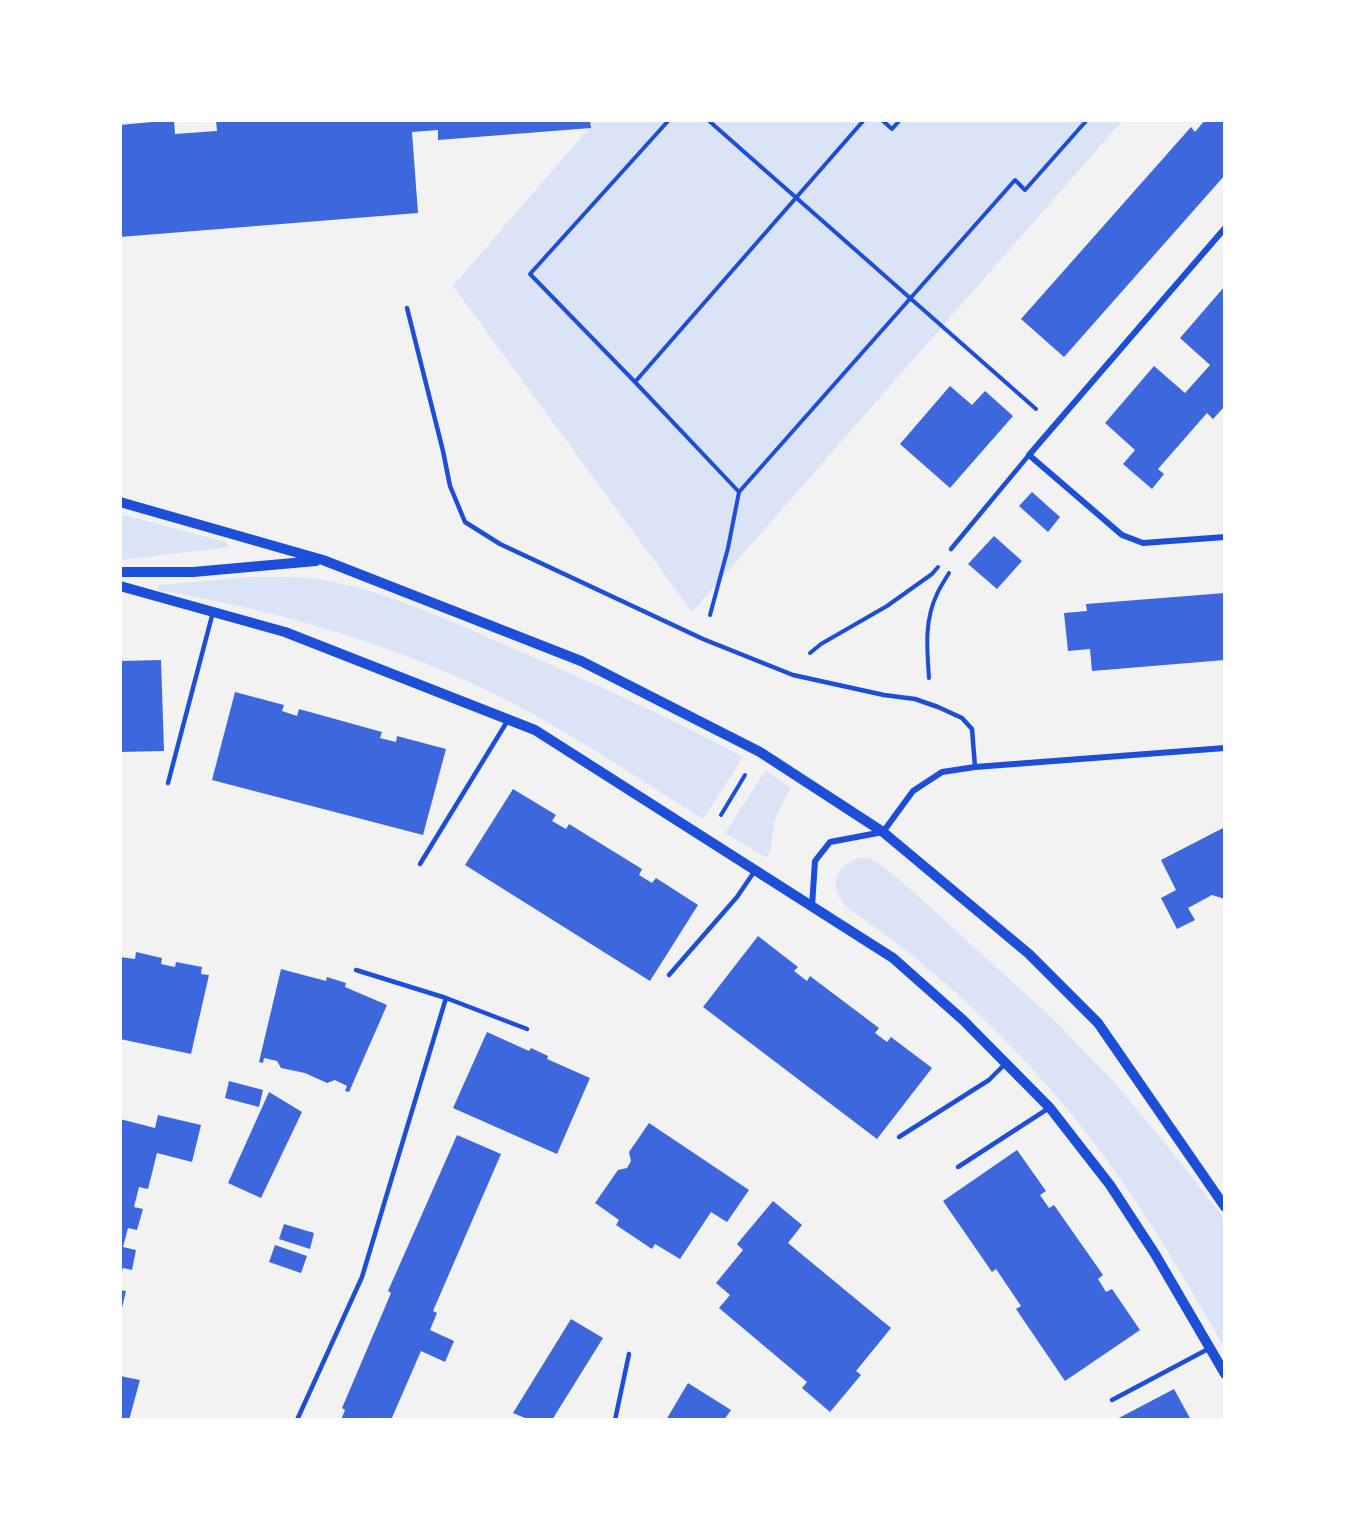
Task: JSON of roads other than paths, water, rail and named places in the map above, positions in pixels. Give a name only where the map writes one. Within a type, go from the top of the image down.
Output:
[{"type":"street","points":[[1225,228],[1029,455],[1122,535],[1143,543],[1225,537]]},
{"type":"street","points":[[120,502],[323,560],[581,661],[760,752],[883,832],[1029,954],[1098,1023],[1225,1207]]},
{"type":"street","points":[[120,572],[193,572],[323,560]]},
{"type":"street","points":[[120,586],[285,632],[535,730],[892,958],[963,1020],[1050,1108],[1110,1185],[1155,1254],[1225,1374]]},
{"type":"street","points":[[812,906],[815,861],[830,842],[883,832],[913,791],[942,772],[975,767],[1225,748]]},
{"type":"lane","points":[[407,308],[450,486],[465,522],[500,544],[704,639],[794,675],[884,695],[915,699],[963,718],[972,729],[975,767]]},
{"type":"lane","points":[[951,549],[1029,455]]},
{"type":"lane","points":[[168,783],[213,612]]},
{"type":"lane","points":[[420,864],[508,720]]},
{"type":"lane","points":[[669,975],[737,897],[755,869]]},
{"type":"lane","points":[[356,970],[446,998],[528,1029]]},
{"type":"lane","points":[[297,1420],[362,1277],[446,998]]},
{"type":"lane","points":[[899,1137],[989,1080],[1006,1064]]},
{"type":"lane","points":[[958,1167],[1050,1108]]},
{"type":"lane","points":[[1112,1400],[1210,1348]]},
{"type":"lane","points":[[615,1420],[629,1354]]}]
